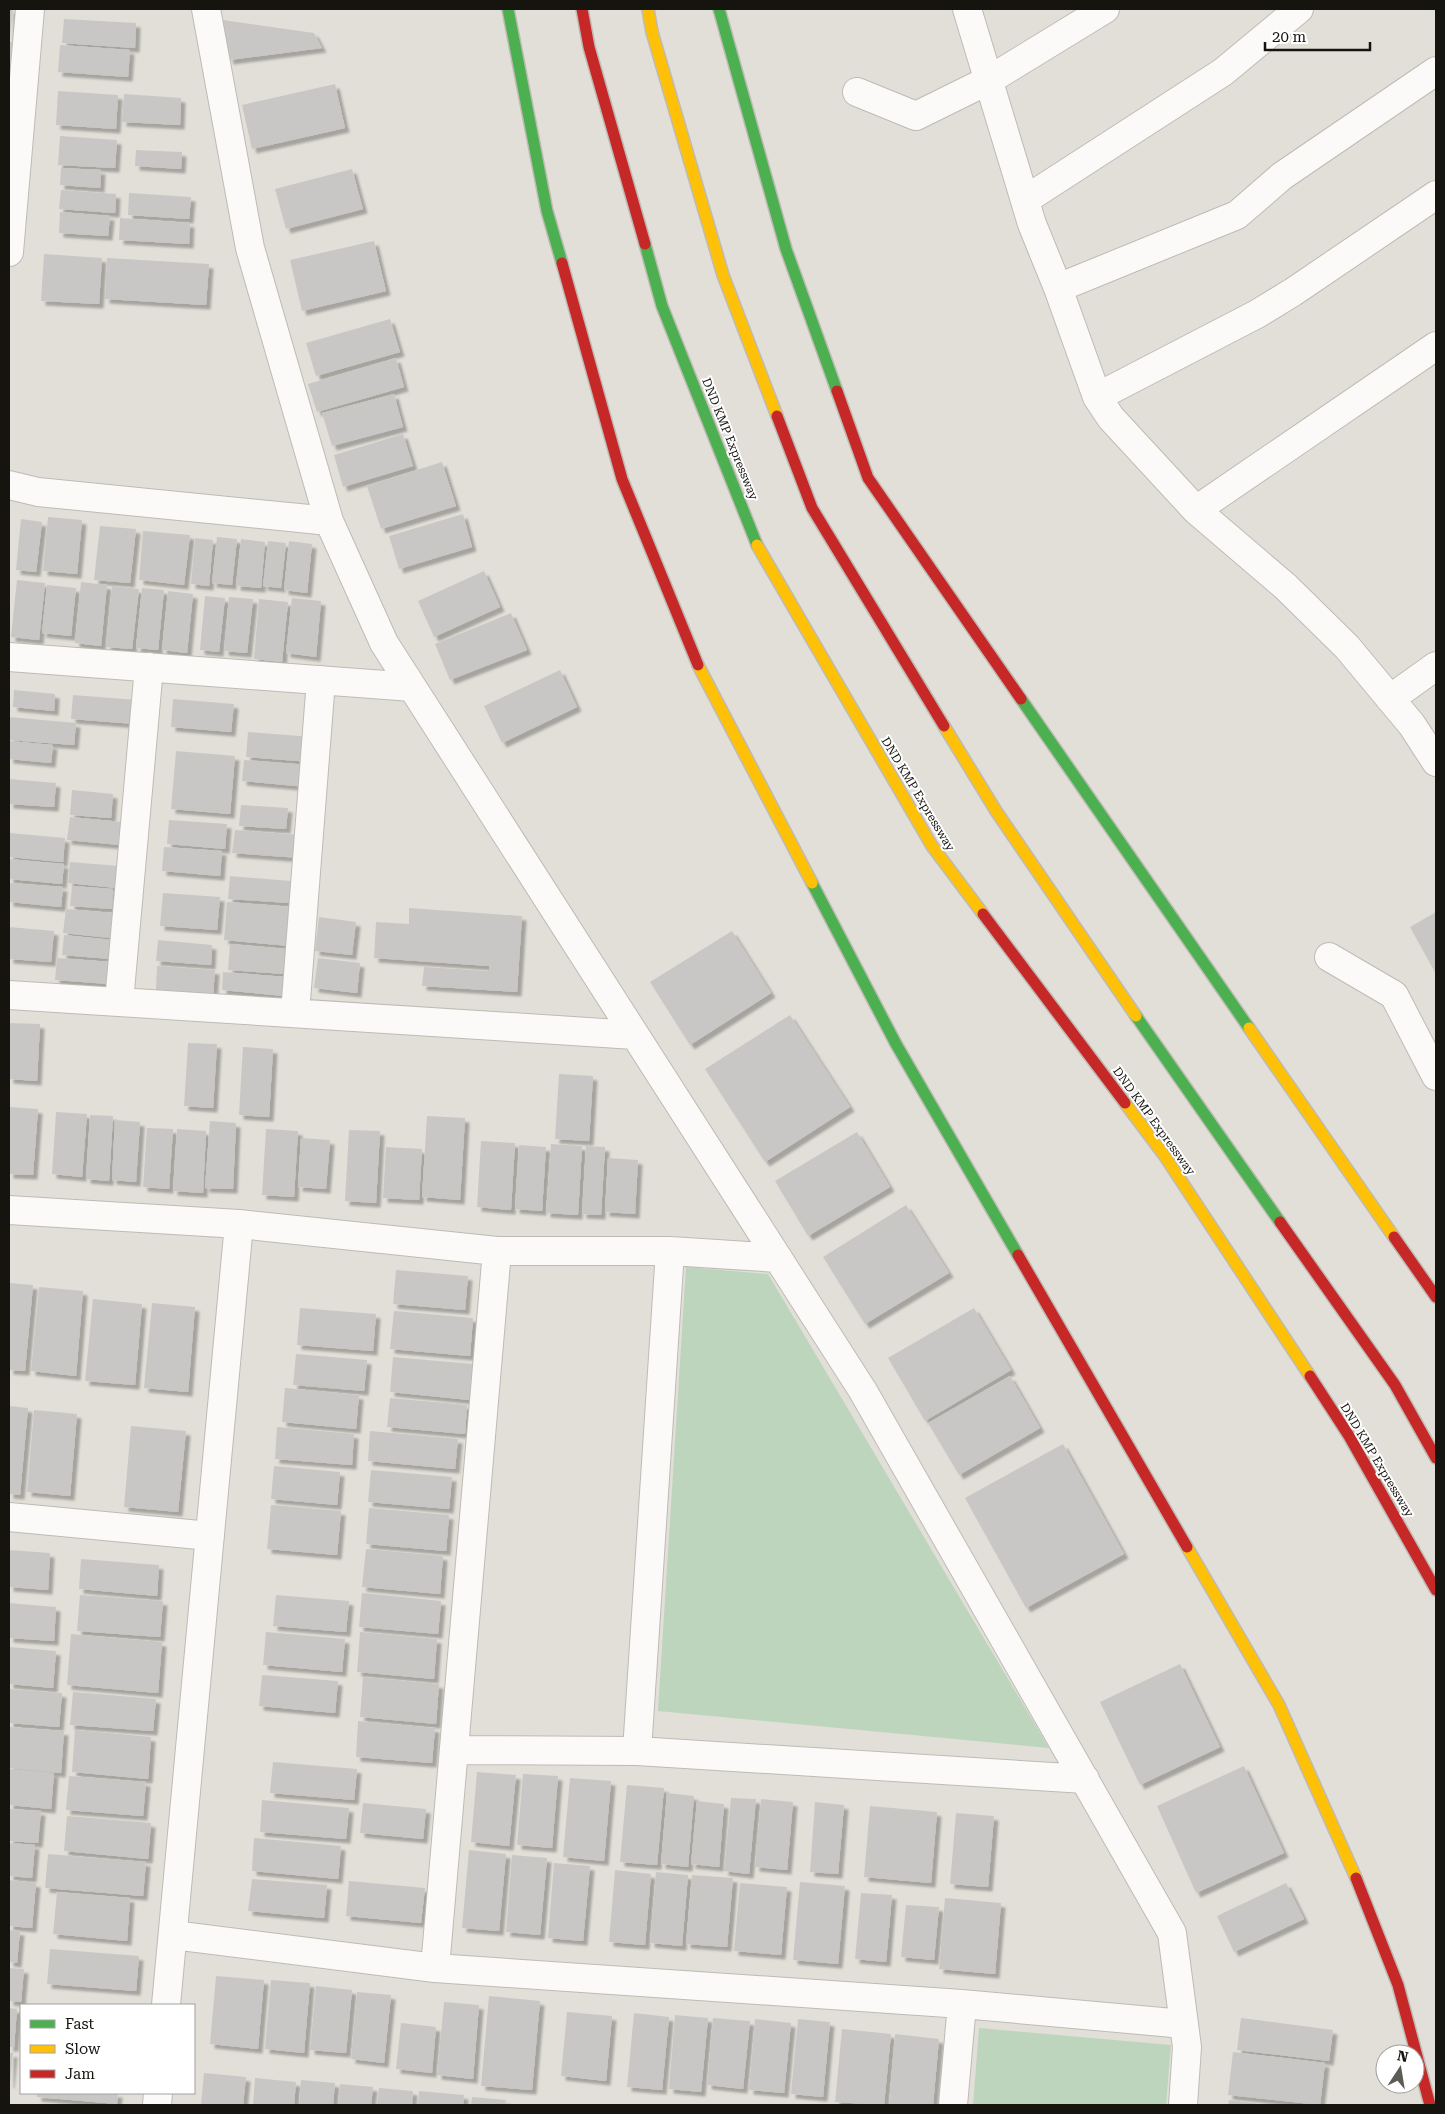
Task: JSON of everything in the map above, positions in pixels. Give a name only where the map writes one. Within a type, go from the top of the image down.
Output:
[{"type":"main road","points":[[508,9],[547,211],[622,479],[698,665],[896,1044],[1279,1705],[1344,1848],[1398,1985],[1430,2105]]},
{"type":"main road","name":"DND KMP Expressway","points":[[582,9],[589,47],[662,306],[758,547],[932,846],[1164,1155],[1349,1436],[1436,1590]]},
{"type":"main road","points":[[648,9],[652,32],[723,275],[812,508],[996,811],[1395,1385],[1436,1458]]},
{"type":"main road","points":[[719,9],[786,249],[868,478],[1436,1297]]},
{"type":"street","points":[[9,252],[30,9]]},
{"type":"street","points":[[206,9],[250,248],[329,521],[384,642],[863,1391],[1172,1932],[1187,2047],[1183,2105]]},
{"type":"street","points":[[967,9],[1032,224],[1058,288],[1097,397],[1111,418],[1196,510],[1286,587],[1347,647],[1412,725],[1436,762]]},
{"type":"street","points":[[857,92],[916,116],[989,80],[1105,9]]},
{"type":"street","points":[[1025,200],[1223,72],[1299,9]]},
{"type":"street","points":[[1058,288],[1237,215],[1282,176],[1436,71]]},
{"type":"street","points":[[1097,397],[1257,314],[1293,292],[1436,194]]},
{"type":"street","points":[[1196,510],[1436,346]]},
{"type":"street","points":[[9,485],[38,492],[329,521]]},
{"type":"street","points":[[9,657],[412,687]]},
{"type":"street","points":[[1390,700],[1436,666]]},
{"type":"street","points":[[120,1002],[148,667]]},
{"type":"street","points":[[295,1013],[321,680]]},
{"type":"street","points":[[1329,957],[1394,995],[1436,1076]]},
{"type":"street","points":[[9,995],[635,1035]]},
{"type":"street","points":[[9,1210],[240,1224],[497,1250],[670,1251],[778,1258]]},
{"type":"street","points":[[166,2004],[240,1224]]},
{"type":"street","points":[[435,1968],[497,1250]]},
{"type":"street","points":[[637,1751],[670,1251]]},
{"type":"street","points":[[9,1517],[210,1536]]},
{"type":"street","points":[[454,1750],[637,1751],[1084,1779]]},
{"type":"street","points":[[173,1935],[435,1968],[962,2004],[1184,2024]]},
{"type":"street","points":[[953,2105],[962,2004]]},
{"type":"green space","points":[[686,1267],[768,1274],[1049,1748],[658,1711]]},
{"type":"green space","points":[[979,2028],[1171,2045],[1166,2105],[973,2105]]},
{"type":"building","points":[[9,9],[13,9],[10,37],[9,37]]},
{"type":"building","points":[[64,19],[136,23],[135,48],[62,43]]},
{"type":"building","points":[[223,20],[314,33],[322,48],[229,60]]},
{"type":"building","points":[[9,42],[16,42],[13,73],[9,72]]},
{"type":"building","points":[[60,45],[130,50],[128,77],[58,72]]},
{"type":"building","points":[[335,84],[345,128],[252,149],[242,105]]},
{"type":"building","points":[[58,91],[118,95],[116,129],[56,125]]},
{"type":"building","points":[[124,94],[181,98],[180,125],[122,122]]},
{"type":"building","points":[[60,136],[117,140],[115,168],[58,165]]},
{"type":"building","points":[[136,150],[182,152],[181,169],[135,166]]},
{"type":"building","points":[[61,168],[101,170],[100,188],[60,185]]},
{"type":"building","points":[[352,169],[363,209],[286,229],[275,189]]},
{"type":"building","points":[[61,190],[116,194],[115,213],[59,209]]},
{"type":"building","points":[[129,193],[191,197],[189,219],[128,215]]},
{"type":"building","points":[[60,212],[110,216],[108,236],[59,233]]},
{"type":"building","points":[[120,218],[190,223],[189,244],[119,240]]},
{"type":"building","points":[[374,241],[386,291],[302,311],[290,260]]},
{"type":"building","points":[[44,254],[102,258],[99,304],[41,301]]},
{"type":"building","points":[[107,258],[209,264],[206,305],[105,299]]},
{"type":"building","points":[[390,319],[400,352],[316,376],[306,343]]},
{"type":"building","points":[[396,358],[404,387],[317,412],[308,384]]},
{"type":"building","points":[[394,394],[403,427],[332,446],[322,413]]},
{"type":"building","points":[[403,434],[413,466],[343,487],[334,455]]},
{"type":"building","points":[[442,462],[456,506],[381,529],[367,486]]},
{"type":"building","points":[[463,514],[472,547],[399,569],[389,536]]},
{"type":"building","points":[[48,517],[82,520],[77,574],[43,571]]},
{"type":"building","points":[[21,519],[42,522],[36,572],[16,570]]},
{"type":"building","points":[[100,526],[136,529],[130,583],[94,580]]},
{"type":"building","points":[[143,531],[190,535],[184,585],[139,580]]},
{"type":"building","points":[[217,537],[237,539],[232,585],[212,583]]},
{"type":"building","points":[[195,538],[213,540],[209,586],[191,584]]},
{"type":"building","points":[[241,539],[265,542],[261,588],[236,586]]},
{"type":"building","points":[[268,541],[286,543],[281,588],[263,586]]},
{"type":"building","points":[[289,541],[312,544],[307,593],[284,590]]},
{"type":"building","points":[[484,571],[500,607],[434,637],[418,601]]},
{"type":"building","points":[[17,580],[45,583],[39,640],[11,637]]},
{"type":"building","points":[[81,582],[107,585],[101,646],[75,643]]},
{"type":"building","points":[[47,585],[76,588],[71,636],[42,633]]},
{"type":"building","points":[[112,586],[139,589],[132,649],[106,647]]},
{"type":"building","points":[[142,588],[164,590],[158,650],[136,648]]},
{"type":"building","points":[[168,591],[193,594],[187,653],[162,650]]},
{"type":"building","points":[[205,596],[225,598],[219,652],[200,650]]},
{"type":"building","points":[[229,597],[253,599],[247,653],[224,651]]},
{"type":"building","points":[[292,598],[321,601],[316,657],[286,653]]},
{"type":"building","points":[[259,599],[288,602],[282,662],[254,659]]},
{"type":"building","points":[[511,613],[527,650],[450,680],[435,644]]},
{"type":"building","points":[[560,670],[577,707],[502,743],[484,706]]},
{"type":"building","points":[[14,690],[55,694],[54,711],[13,707]]},
{"type":"building","points":[[73,695],[137,700],[135,724],[71,719]]},
{"type":"building","points":[[173,699],[234,704],[231,732],[171,727]]},
{"type":"building","points":[[9,717],[76,723],[74,745],[9,740]]},
{"type":"building","points":[[248,732],[313,737],[311,762],[246,757]]},
{"type":"building","points":[[9,741],[53,745],[51,763],[9,759]]},
{"type":"building","points":[[176,751],[235,756],[230,814],[171,809]]},
{"type":"building","points":[[244,760],[308,765],[307,787],[242,781]]},
{"type":"building","points":[[9,779],[56,783],[54,807],[9,804]]},
{"type":"building","points":[[72,790],[113,794],[111,818],[70,815]]},
{"type":"building","points":[[241,805],[288,808],[286,829],[239,826]]},
{"type":"building","points":[[70,817],[122,822],[120,845],[67,840]]},
{"type":"building","points":[[169,820],[227,824],[225,849],[167,844]]},
{"type":"building","points":[[235,830],[302,835],[300,858],[232,853]]},
{"type":"building","points":[[9,833],[65,838],[63,862],[9,857]]},
{"type":"building","points":[[164,847],[222,851],[220,876],[162,871]]},
{"type":"building","points":[[9,859],[64,864],[62,884],[9,879]]},
{"type":"building","points":[[70,862],[119,866],[117,888],[68,883]]},
{"type":"building","points":[[230,876],[291,881],[289,903],[228,899]]},
{"type":"building","points":[[9,883],[63,887],[61,907],[9,902]]},
{"type":"building","points":[[72,886],[113,889],[112,909],[70,906]]},
{"type":"building","points":[[163,893],[220,897],[217,930],[160,926]]},
{"type":"building","points":[[227,902],[293,907],[290,946],[224,940]]},
{"type":"building","points":[[409,908],[522,916],[517,992],[422,986],[424,967],[489,971],[489,966],[374,958],[376,922],[409,924]]},
{"type":"building","points":[[66,909],[113,913],[111,938],[63,933]]},
{"type":"building","points":[[1436,912],[1436,974],[1410,927]]},
{"type":"building","points":[[319,917],[356,922],[352,955],[315,951]]},
{"type":"building","points":[[9,927],[54,931],[51,962],[9,959]]},
{"type":"building","points":[[732,931],[771,993],[690,1045],[650,982]]},
{"type":"building","points":[[64,935],[113,940],[111,959],[62,955]]},
{"type":"building","points":[[158,940],[212,945],[211,965],[156,961]]},
{"type":"building","points":[[230,944],[287,949],[285,974],[228,970]]},
{"type":"building","points":[[57,958],[111,962],[109,984],[55,980]]},
{"type":"building","points":[[318,958],[360,963],[357,993],[314,988]]},
{"type":"building","points":[[157,966],[215,970],[213,996],[156,991]]},
{"type":"building","points":[[223,972],[286,977],[284,996],[222,990]]},
{"type":"building","points":[[790,1015],[850,1107],[765,1162],[705,1069]]},
{"type":"building","points":[[9,1023],[40,1024],[37,1081],[9,1079]]},
{"type":"building","points":[[188,1043],[217,1044],[213,1108],[184,1106]]},
{"type":"building","points":[[243,1047],[273,1049],[269,1117],[239,1115]]},
{"type":"building","points":[[559,1074],[593,1076],[589,1141],[555,1139]]},
{"type":"building","points":[[9,1107],[38,1109],[33,1175],[9,1174]]},
{"type":"building","points":[[56,1112],[87,1114],[82,1177],[52,1174]]},
{"type":"building","points":[[90,1115],[113,1116],[109,1181],[86,1179]]},
{"type":"building","points":[[427,1116],[465,1118],[460,1200],[422,1197]]},
{"type":"building","points":[[115,1120],[140,1122],[136,1182],[112,1180]]},
{"type":"building","points":[[210,1121],[236,1123],[233,1189],[205,1188]]},
{"type":"building","points":[[147,1128],[173,1129],[169,1189],[143,1187]]},
{"type":"building","points":[[177,1129],[206,1131],[203,1193],[173,1191]]},
{"type":"building","points":[[266,1129],[298,1131],[294,1197],[262,1195]]},
{"type":"building","points":[[349,1130],[380,1131],[376,1203],[345,1201]]},
{"type":"building","points":[[857,1132],[890,1187],[808,1236],[775,1181]]},
{"type":"building","points":[[301,1138],[330,1140],[326,1189],[298,1187]]},
{"type":"building","points":[[481,1141],[515,1143],[511,1210],[477,1207]]},
{"type":"building","points":[[551,1144],[582,1146],[578,1215],[546,1213]]},
{"type":"building","points":[[519,1145],[546,1147],[542,1211],[515,1209]]},
{"type":"building","points":[[586,1146],[605,1147],[601,1215],[582,1214]]},
{"type":"building","points":[[386,1147],[422,1149],[419,1200],[383,1198]]},
{"type":"building","points":[[608,1158],[638,1160],[635,1214],[605,1212]]},
{"type":"building","points":[[906,1205],[949,1273],[865,1324],[823,1257]]},
{"type":"building","points":[[396,1270],[468,1276],[465,1310],[393,1304]]},
{"type":"building","points":[[9,1283],[33,1285],[25,1371],[9,1370]]},
{"type":"building","points":[[39,1287],[83,1291],[76,1376],[31,1371]]},
{"type":"building","points":[[93,1299],[142,1304],[135,1385],[85,1381]]},
{"type":"building","points":[[152,1303],[195,1307],[188,1392],[144,1388]]},
{"type":"building","points":[[300,1308],[376,1314],[373,1351],[297,1345]]},
{"type":"building","points":[[974,1308],[1011,1370],[925,1421],[888,1358]]},
{"type":"building","points":[[394,1311],[473,1318],[470,1356],[390,1349]]},
{"type":"building","points":[[296,1354],[367,1360],[364,1391],[293,1385]]},
{"type":"building","points":[[393,1357],[473,1364],[470,1400],[390,1392]]},
{"type":"building","points":[[1010,1376],[1040,1428],[959,1475],[928,1423]]},
{"type":"building","points":[[285,1388],[359,1395],[356,1429],[282,1422]]},
{"type":"building","points":[[390,1398],[467,1405],[465,1434],[387,1427]]},
{"type":"building","points":[[9,1406],[28,1408],[20,1495],[9,1494]]},
{"type":"building","points":[[34,1410],[77,1414],[70,1496],[27,1492]]},
{"type":"building","points":[[131,1426],[186,1431],[178,1512],[124,1507]]},
{"type":"building","points":[[277,1427],[354,1434],[352,1465],[275,1459]]},
{"type":"building","points":[[370,1431],[458,1439],[455,1469],[368,1461]]},
{"type":"building","points":[[1063,1444],[1124,1554],[1026,1608],[965,1498]]},
{"type":"building","points":[[274,1466],[340,1472],[337,1505],[271,1499]]},
{"type":"building","points":[[371,1470],[452,1477],[449,1509],[368,1502]]},
{"type":"building","points":[[271,1505],[341,1511],[337,1555],[267,1549]]},
{"type":"building","points":[[369,1508],[449,1515],[446,1551],[366,1544]]},
{"type":"building","points":[[366,1549],[443,1556],[440,1594],[362,1587]]},
{"type":"building","points":[[9,1550],[50,1553],[48,1590],[9,1587]]},
{"type":"building","points":[[81,1559],[159,1565],[157,1596],[79,1589]]},
{"type":"building","points":[[362,1593],[441,1601],[438,1634],[359,1627]]},
{"type":"building","points":[[80,1595],[163,1601],[160,1637],[77,1631]]},
{"type":"building","points":[[276,1595],[349,1601],[346,1632],[273,1626]]},
{"type":"building","points":[[9,1603],[56,1607],[54,1641],[9,1638]]},
{"type":"building","points":[[266,1632],[345,1639],[342,1672],[263,1665]]},
{"type":"building","points":[[360,1632],[437,1639],[434,1679],[357,1672]]},
{"type":"building","points":[[71,1634],[162,1642],[158,1693],[67,1685]]},
{"type":"building","points":[[9,1647],[56,1651],[53,1688],[9,1684]]},
{"type":"building","points":[[1180,1664],[1220,1747],[1140,1785],[1100,1702]]},
{"type":"building","points":[[262,1675],[338,1681],[335,1713],[259,1706]]},
{"type":"building","points":[[363,1677],[439,1684],[436,1724],[360,1717]]},
{"type":"building","points":[[9,1689],[62,1693],[59,1727],[9,1723]]},
{"type":"building","points":[[73,1692],[156,1699],[153,1731],[70,1725]]},
{"type":"building","points":[[358,1721],[435,1728],[432,1763],[356,1757]]},
{"type":"building","points":[[9,1727],[64,1731],[61,1773],[9,1768]]},
{"type":"building","points":[[75,1730],[151,1737],[148,1779],[72,1772]]},
{"type":"building","points":[[273,1762],[357,1769],[354,1800],[270,1793]]},
{"type":"building","points":[[1244,1766],[1284,1853],[1196,1893],[1157,1806]]},
{"type":"building","points":[[9,1769],[54,1773],[51,1809],[9,1805]]},
{"type":"building","points":[[477,1772],[516,1775],[509,1846],[471,1842]]},
{"type":"building","points":[[523,1774],[558,1776],[552,1848],[517,1845]]},
{"type":"building","points":[[69,1776],[146,1782],[143,1816],[66,1810]]},
{"type":"building","points":[[570,1778],[611,1781],[604,1861],[563,1857]]},
{"type":"building","points":[[627,1785],[664,1788],[657,1865],[620,1862]]},
{"type":"building","points":[[667,1793],[694,1796],[688,1867],[661,1864]]},
{"type":"building","points":[[731,1798],[756,1799],[749,1874],[724,1871]]},
{"type":"building","points":[[761,1799],[793,1802],[787,1870],[755,1867]]},
{"type":"building","points":[[262,1800],[349,1808],[346,1839],[260,1832]]},
{"type":"building","points":[[697,1801],[724,1804],[719,1867],[691,1864]]},
{"type":"building","points":[[815,1802],[844,1805],[838,1874],[810,1872]]},
{"type":"building","points":[[363,1803],[426,1809],[423,1839],[360,1833]]},
{"type":"building","points":[[870,1806],[937,1812],[931,1883],[864,1877]]},
{"type":"building","points":[[9,1809],[41,1811],[38,1843],[9,1841]]},
{"type":"building","points":[[956,1813],[994,1816],[988,1887],[950,1884]]},
{"type":"building","points":[[67,1816],[151,1823],[148,1859],[64,1851]]},
{"type":"building","points":[[254,1838],[341,1846],[338,1879],[252,1871]]},
{"type":"building","points":[[9,1843],[35,1845],[32,1878],[9,1876]]},
{"type":"building","points":[[469,1850],[506,1854],[499,1931],[462,1928]]},
{"type":"building","points":[[48,1854],[146,1862],[143,1896],[45,1888]]},
{"type":"building","points":[[512,1855],[547,1858],[540,1935],[506,1932]]},
{"type":"building","points":[[554,1863],[590,1866],[583,1941],[548,1938]]},
{"type":"building","points":[[615,1870],[651,1874],[645,1945],[609,1942]]},
{"type":"building","points":[[656,1872],[688,1875],[682,1946],[650,1943]]},
{"type":"building","points":[[692,1875],[733,1878],[727,1947],[686,1944]]},
{"type":"building","points":[[252,1879],[327,1885],[324,1918],[248,1911]]},
{"type":"building","points":[[9,1880],[36,1883],[32,1928],[9,1926]]},
{"type":"building","points":[[349,1881],[425,1888],[421,1923],[346,1916]]},
{"type":"building","points":[[800,1882],[845,1886],[838,1964],[793,1960]]},
{"type":"building","points":[[740,1883],[787,1887],[781,1955],[734,1951]]},
{"type":"building","points":[[1286,1883],[1304,1919],[1234,1952],[1217,1916]]},
{"type":"building","points":[[57,1892],[130,1898],[127,1941],[53,1934]]},
{"type":"building","points":[[861,1893],[892,1895],[886,1962],[855,1959]]},
{"type":"building","points":[[945,1898],[1001,1903],[995,1974],[939,1969]]},
{"type":"building","points":[[906,1905],[939,1907],[934,1960],[901,1957]]},
{"type":"building","points":[[9,1930],[20,1931],[17,1963],[9,1962]]},
{"type":"building","points":[[50,1949],[139,1956],[136,1991],[47,1984]]},
{"type":"building","points":[[9,1968],[24,1969],[21,2002],[9,2001]]},
{"type":"building","points":[[216,1976],[264,1980],[258,2049],[210,2044]]},
{"type":"building","points":[[271,1980],[310,1983],[304,2053],[265,2049]]},
{"type":"building","points":[[316,1986],[352,1990],[346,2053],[310,2050]]},
{"type":"building","points":[[357,1992],[391,1995],[384,2063],[351,2059]]},
{"type":"building","points":[[489,1996],[540,2001],[532,2090],[481,2086]]},
{"type":"building","points":[[444,2002],[479,2005],[473,2079],[437,2075]]},
{"type":"building","points":[[9,2008],[17,2009],[14,2047],[9,2047]]},
{"type":"building","points":[[567,2012],[612,2016],[606,2081],[561,2076]]},
{"type":"building","points":[[634,2013],[669,2017],[662,2090],[627,2087]]},
{"type":"building","points":[[675,2015],[708,2018],[701,2092],[669,2089]]},
{"type":"building","points":[[713,2018],[750,2021],[743,2089],[707,2085]]},
{"type":"building","points":[[1241,2018],[1333,2030],[1329,2061],[1237,2050]]},
{"type":"building","points":[[755,2019],[791,2023],[784,2093],[749,2090]]},
{"type":"building","points":[[798,2019],[830,2022],[823,2097],[791,2094]]},
{"type":"building","points":[[401,2023],[436,2027],[432,2073],[396,2069]]},
{"type":"building","points":[[842,2029],[891,2034],[884,2105],[835,2102]]},
{"type":"building","points":[[895,2034],[939,2039],[933,2105],[889,2105]]},
{"type":"building","points":[[1233,2052],[1325,2063],[1320,2105],[1228,2095]]},
{"type":"building","points":[[9,2053],[13,2053],[10,2084],[9,2084]]},
{"type":"building","points":[[204,2073],[246,2077],[243,2105],[201,2105]]},
{"type":"building","points":[[255,2078],[296,2082],[294,2105],[253,2105]]},
{"type":"building","points":[[301,2080],[335,2083],[333,2105],[299,2105]]},
{"type":"building","points":[[340,2084],[373,2087],[371,2105],[338,2105]]},
{"type":"building","points":[[379,2088],[413,2091],[412,2105],[377,2105]]},
{"type":"building","points":[[419,2091],[464,2095],[463,2105],[418,2105]]},
{"type":"building","points":[[37,2094],[118,2094],[117,2104],[37,2097]]},
{"type":"building","points":[[472,2097],[506,2100],[505,2105],[471,2105]]},
{"type":"building","points":[[1229,2100],[1259,2104],[1259,2105],[1228,2105]]},
{"type":"traffic: fast","points":[[508,9],[547,211],[562,263]]},
{"type":"traffic: fast","points":[[719,9],[786,249],[837,391]]},
{"type":"traffic: fast","points":[[645,244],[662,306],[757,545]]},
{"type":"traffic: fast","points":[[1021,699],[1249,1028]]},
{"type":"traffic: fast","points":[[812,883],[896,1044],[1018,1255]]},
{"type":"traffic: fast","points":[[1136,1016],[1280,1222]]},
{"type":"traffic: slow","points":[[648,9],[652,32],[723,275],[777,416]]},
{"type":"traffic: slow","points":[[757,545],[932,846],[983,914]]},
{"type":"traffic: slow","points":[[698,665],[812,883]]},
{"type":"traffic: slow","points":[[944,726],[996,811],[1136,1016]]},
{"type":"traffic: slow","points":[[1249,1028],[1394,1237]]},
{"type":"traffic: slow","points":[[1125,1103],[1164,1155],[1310,1376]]},
{"type":"traffic: slow","points":[[1187,1547],[1279,1705],[1356,1878]]},
{"type":"traffic: jam","points":[[582,9],[589,47],[645,244]]},
{"type":"traffic: jam","points":[[562,263],[622,479],[698,665]]},
{"type":"traffic: jam","points":[[837,391],[868,478],[1021,699]]},
{"type":"traffic: jam","points":[[777,416],[812,508],[944,726]]},
{"type":"traffic: jam","points":[[983,914],[1125,1103]]},
{"type":"traffic: jam","points":[[1280,1222],[1395,1385],[1436,1458]]},
{"type":"traffic: jam","points":[[1394,1237],[1436,1297]]},
{"type":"traffic: jam","points":[[1018,1255],[1187,1547]]},
{"type":"traffic: jam","points":[[1310,1376],[1349,1436],[1436,1590]]},
{"type":"traffic: jam","points":[[1356,1878],[1398,1985],[1430,2105]]}]
